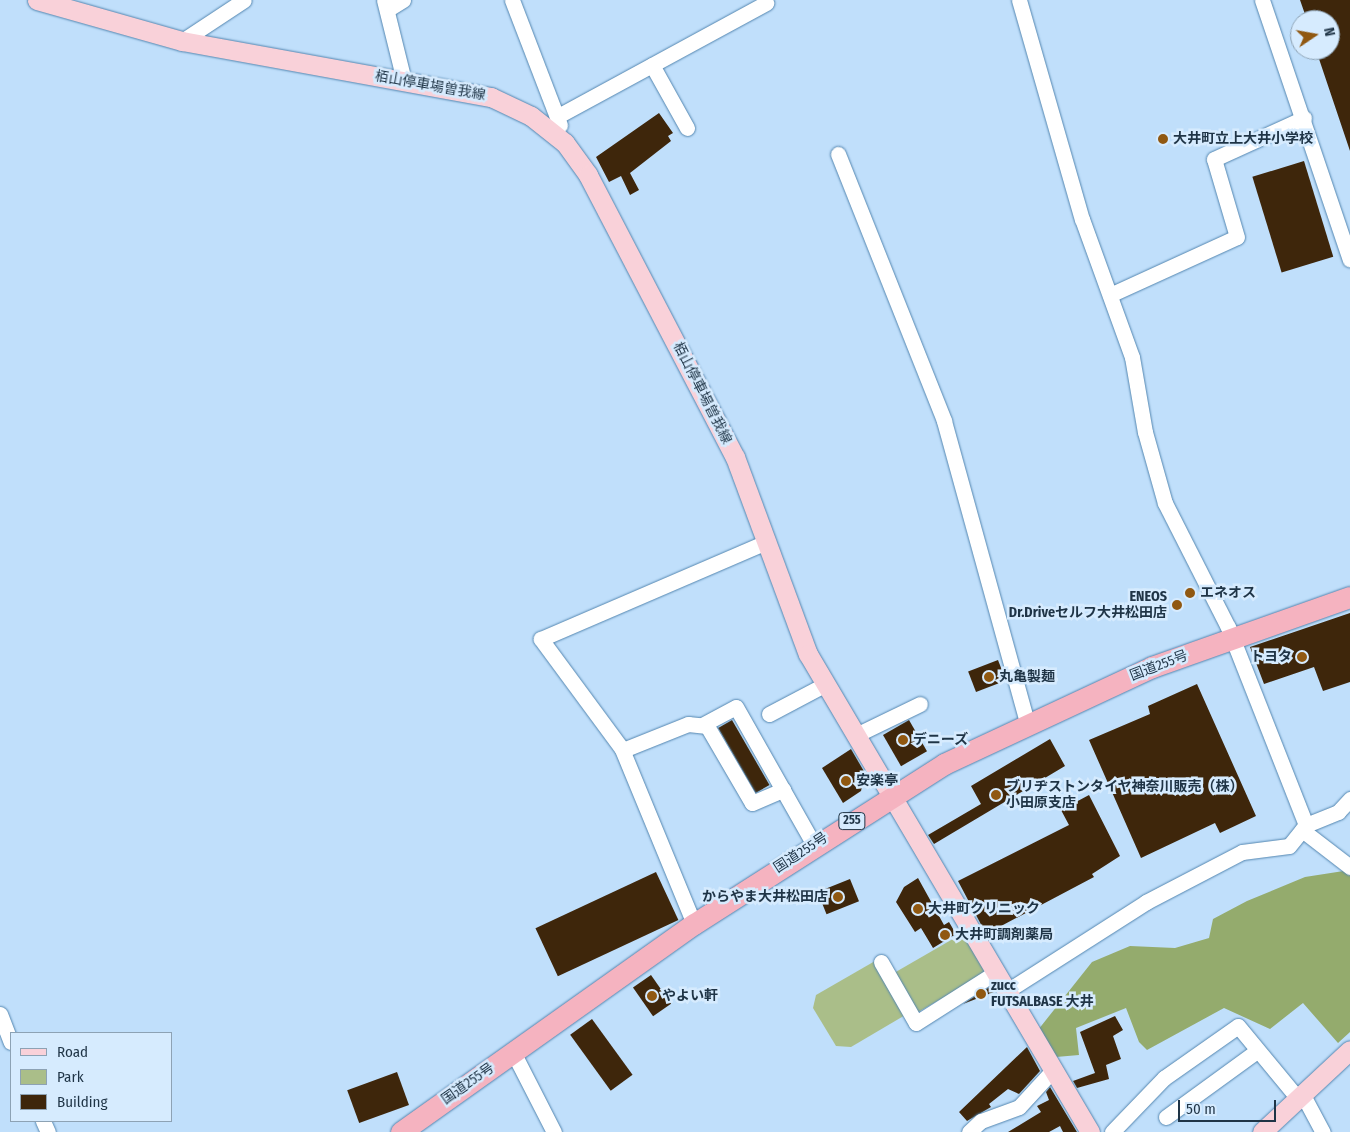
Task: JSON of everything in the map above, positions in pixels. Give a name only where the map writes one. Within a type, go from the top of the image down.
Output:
[{"type":"highway","name":"国道255号","points":[[400,1132],[694,924],[893,795],[1028,722],[1152,667],[1350,597]]},
{"type":"main road","name":"栢山停車場曽我線","points":[[37,0],[182,41],[491,97],[531,116],[565,143],[588,175],[731,449],[798,634],[856,736],[893,795],[1090,1132]]},
{"type":"main road","points":[[1262,1132],[1302,1099],[1350,1050]]},
{"type":"street","points":[[182,41],[244,0]]},
{"type":"street","points":[[403,0],[385,5],[404,81]]},
{"type":"street","points":[[512,0],[558,116],[565,143]]},
{"type":"street","points":[[1019,0],[1082,219],[1112,294],[1132,357],[1145,432],[1165,503],[1232,638],[1304,828],[1350,867]]},
{"type":"street","points":[[1262,0],[1304,118],[1350,260]]},
{"type":"street","points":[[558,116],[766,3]]},
{"type":"street","points":[[652,65],[687,128]]},
{"type":"street","points":[[1112,294],[1237,237],[1214,159],[1304,118]]},
{"type":"street","points":[[838,154],[944,421],[1028,722]]},
{"type":"street","points":[[694,924],[623,750],[541,639],[766,542]]},
{"type":"street","points":[[769,714],[826,684]]},
{"type":"street","points":[[856,736],[920,704]]},
{"type":"street","points":[[623,750],[688,724],[705,726],[736,707],[814,845]]},
{"type":"street","points":[[705,726],[752,803],[783,790]]},
{"type":"street","points":[[1008,991],[1146,902],[1242,852],[1288,846],[1304,828],[1338,812],[1350,799]]},
{"type":"street","points":[[882,962],[916,1023],[996,972]]},
{"type":"street","points":[[0,1014],[10,1039]]},
{"type":"street","points":[[1112,1132],[1164,1078],[1238,1026],[1257,1051],[1302,1099],[1323,1132]]},
{"type":"street","points":[[1166,1117],[1257,1051]]},
{"type":"street","points":[[513,1052],[554,1132]]},
{"type":"street","points":[[969,1132],[981,1121],[1019,1107],[1054,1069]]},
{"type":"green space","points":[[1350,870],[1350,1032],[1338,1043],[1303,1003],[1270,1029],[1224,1008],[1147,1050],[1139,1042],[1126,1008],[1076,1028],[1079,1055],[1056,1057],[1038,1030],[1092,962],[1130,946],[1175,948],[1209,938],[1213,919],[1247,901],[1305,877]]},
{"type":"green space","points":[[965,932],[988,972],[916,1013],[893,974]]},
{"type":"green space","points":[[875,961],[907,1014],[851,1047],[836,1046],[813,1008],[816,995]]},
{"type":"building","points":[[1300,0],[1350,0],[1350,151],[1319,60],[1340,60],[1340,10],[1304,10]]},
{"type":"building","points":[[659,113],[673,133],[668,136],[671,141],[630,173],[639,190],[630,195],[621,176],[609,182],[596,157]]},
{"type":"building","points":[[1304,161],[1333,257],[1282,272],[1252,177]]},
{"type":"building","name":"トヨタ","points":[[1350,613],[1350,682],[1323,691],[1314,667],[1264,684],[1250,647]]},
{"type":"building","name":"丸亀製麺","points":[[998,660],[1006,681],[976,692],[968,671]]},
{"type":"building","points":[[1197,684],[1256,816],[1220,833],[1215,823],[1141,858],[1089,740],[1150,714],[1148,706]]},
{"type":"building","points":[[732,720],[770,785],[756,793],[718,728]]},
{"type":"building","name":"デニーズ","points":[[909,720],[927,751],[901,766],[883,735]]},
{"type":"building","name":"ブリヂストンタイヤ神奈川販売（株） 小田原支店","points":[[1050,739],[1065,766],[934,844],[928,835],[981,804],[971,786]]},
{"type":"building","name":"安楽亭","points":[[851,749],[865,773],[861,791],[843,803],[822,768]]},
{"type":"building","points":[[1089,795],[1120,856],[1092,874],[1094,877],[986,934],[958,881],[1069,825],[1061,810]]},
{"type":"building","points":[[656,872],[678,920],[558,976],[535,928]]},
{"type":"building","name":"大井町クリニック","points":[[918,878],[944,925],[949,922],[956,934],[933,948],[921,928],[915,932],[896,902],[904,887]]},
{"type":"building","name":"からやま大井松田店","points":[[850,879],[859,901],[827,914],[818,892]]},
{"type":"building","name":"やよい軒","points":[[651,975],[671,1004],[653,1016],[633,988]]},
{"type":"building","points":[[991,986],[994,992],[963,1004]]},
{"type":"building","points":[[1115,1016],[1123,1030],[1113,1036],[1121,1059],[1106,1065],[1109,1079],[1077,1088],[1073,1081],[1095,1073],[1080,1032]]},
{"type":"building","points":[[592,1019],[633,1075],[611,1091],[570,1035]]},
{"type":"building","points":[[1027,1047],[1040,1071],[1019,1094],[1008,1089],[989,1104],[991,1107],[967,1121],[959,1112]]},
{"type":"building","points":[[397,1072],[409,1105],[359,1123],[347,1090]]},
{"type":"building","points":[[1050,1087],[1077,1132],[1063,1132],[1060,1126],[1049,1132],[1008,1132],[1041,1112],[1037,1106],[1049,1100],[1046,1092]]},
{"type":"place","name":"大井町立上大井小学校","points":[[1163,139]]},
{"type":"place","name":"エネオス","points":[[1190,593]]},
{"type":"place","name":"ENEOS Dr.Driveセルフ大井松田店","points":[[1177,605]]},
{"type":"place","name":"トヨタ","points":[[1302,657]]},
{"type":"place","name":"丸亀製麺","points":[[989,677]]},
{"type":"place","name":"デニーズ","points":[[903,740]]},
{"type":"place","name":"安楽亭","points":[[846,781]]},
{"type":"place","name":"ブリヂストンタイヤ神奈川販売（株） 小田原支店","points":[[996,795]]},
{"type":"place","name":"からやま大井松田店","points":[[838,897]]},
{"type":"place","name":"大井町クリニック","points":[[918,909]]},
{"type":"place","name":"大井町調剤薬局","points":[[945,935]]},
{"type":"place","name":"zucc FUTSALBASE 大井","points":[[981,994]]},
{"type":"place","name":"やよい軒","points":[[652,996]]}]
